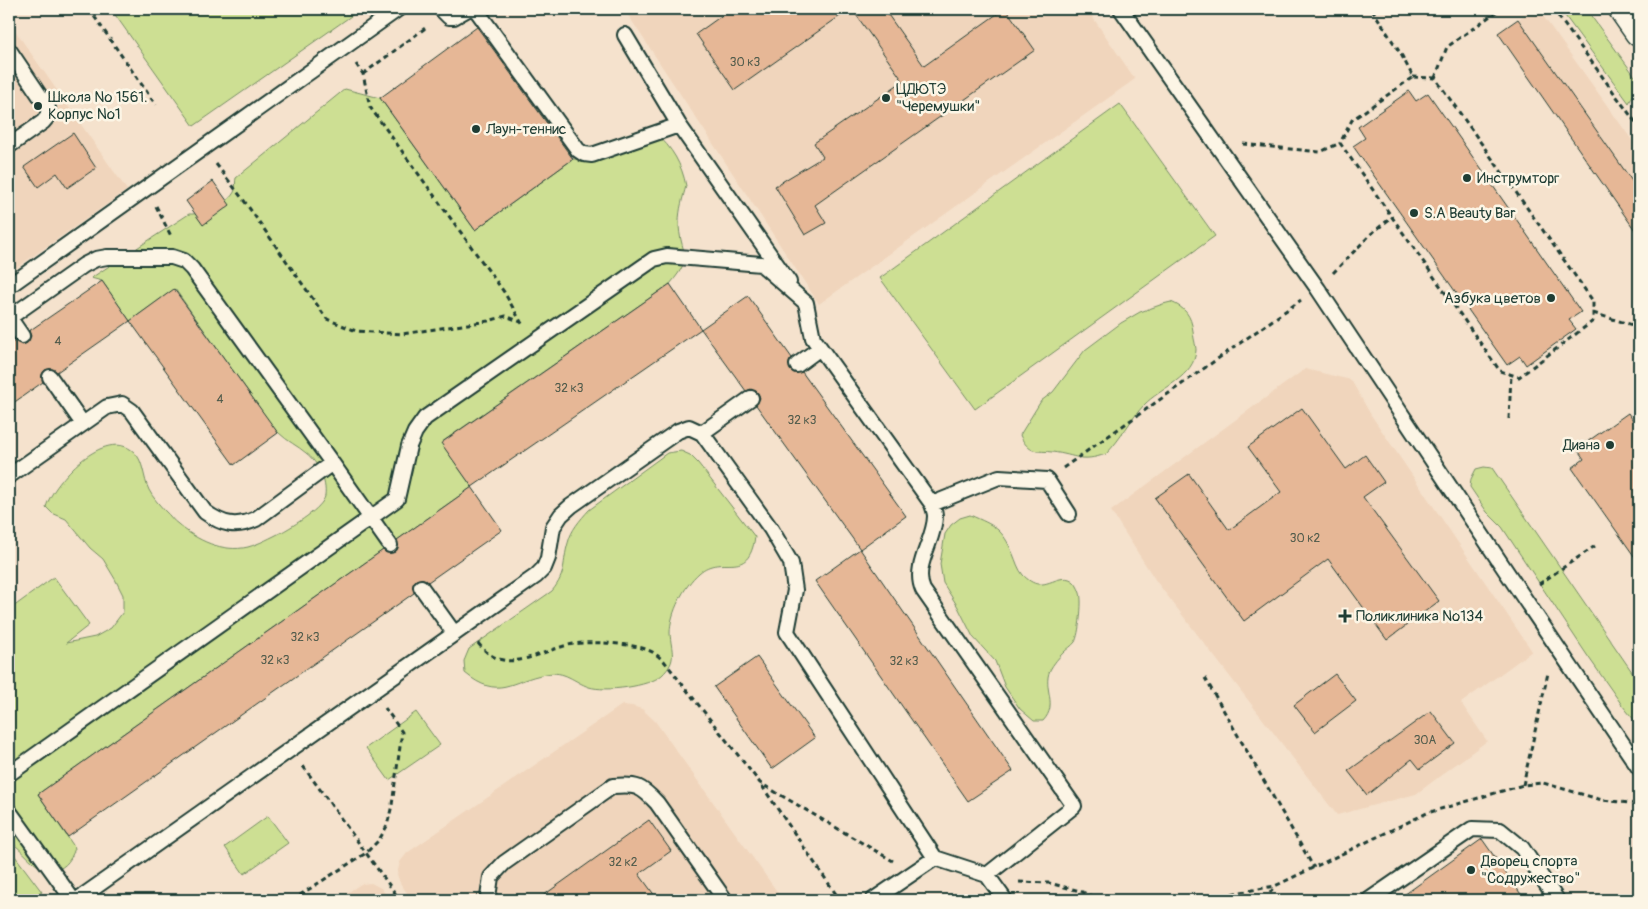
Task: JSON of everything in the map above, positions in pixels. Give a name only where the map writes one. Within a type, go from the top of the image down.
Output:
[{"type":"main road","points":[[1623,9],[1639,32]]},
{"type":"lane","points":[[9,286],[398,9]]},
{"type":"lane","points":[[443,11],[449,17],[454,17],[468,9]]},
{"type":"lane","points":[[474,9],[578,150],[584,154],[592,154],[679,125]]},
{"type":"lane","points":[[1121,9],[1318,289],[1639,768]]},
{"type":"lane","points":[[625,35],[679,125],[801,299]]},
{"type":"lane","points":[[9,50],[48,108],[48,116],[43,122],[9,146]]},
{"type":"lane","points":[[9,774],[397,498],[409,446],[414,432],[425,418],[654,259],[667,256],[761,264],[806,303],[813,338],[932,504],[935,515],[920,571],[919,582],[1074,806],[987,875]]},
{"type":"lane","points":[[22,336],[9,318],[84,265],[96,259],[107,257],[172,257],[184,261],[192,269],[390,545]]},
{"type":"lane","points":[[797,365],[820,348]]},
{"type":"lane","points":[[50,377],[83,424]]},
{"type":"lane","points":[[702,433],[751,398]]},
{"type":"lane","points":[[9,476],[107,407],[122,404],[132,411],[205,512],[216,520],[230,524],[243,524],[256,519],[332,463]]},
{"type":"lane","points":[[77,900],[536,576],[544,568],[548,558],[553,527],[561,515],[678,431],[690,427],[702,433],[771,529],[791,563],[795,590],[787,632],[935,858],[987,875],[1001,896]]},
{"type":"lane","points":[[932,504],[999,477],[1047,480],[1069,514]]},
{"type":"lane","points":[[421,588],[460,630]]},
{"type":"lane","points":[[490,900],[488,897],[491,877],[504,863],[613,786],[631,784],[645,790],[657,803],[725,900]]},
{"type":"lane","points":[[9,811],[73,900]]},
{"type":"lane","points":[[1369,900],[1472,829],[1500,830],[1515,842],[1522,848],[1557,900]]},
{"type":"lane","points":[[873,900],[935,858]]},
{"type":"path","points":[[89,9],[156,105]]},
{"type":"path","points":[[1372,9],[1413,77]]},
{"type":"path","points":[[1435,78],[1447,48],[1500,9]]},
{"type":"path","points":[[1553,9],[1639,127]]},
{"type":"path","points":[[363,74],[443,11]]},
{"type":"path","points":[[344,48],[363,74],[370,107],[504,292],[534,342]]},
{"type":"path","points":[[1237,144],[1320,152],[1340,143],[1352,120],[1413,77],[1435,78]]},
{"type":"path","points":[[1340,143],[1500,371],[1519,377],[1593,322],[1593,301],[1435,78]]},
{"type":"path","points":[[203,148],[245,202],[327,319],[356,331],[402,334],[488,321],[506,316],[521,322]]},
{"type":"path","points":[[147,188],[184,261]]},
{"type":"path","points":[[1047,480],[1318,289],[1371,234],[1392,217]]},
{"type":"path","points":[[1593,313],[1639,327]]},
{"type":"path","points":[[1509,419],[1512,375]]},
{"type":"path","points":[[1522,595],[1595,546]]},
{"type":"path","points":[[460,630],[490,656],[502,661],[519,661],[573,644],[623,643],[649,650],[664,661],[760,783],[840,900]]},
{"type":"path","points":[[1523,785],[1554,643]]},
{"type":"path","points":[[1205,678],[1314,868]]},
{"type":"path","points":[[292,900],[366,853],[379,840],[387,826],[392,805],[402,732],[374,691]]},
{"type":"path","points":[[291,750],[400,900]]},
{"type":"path","points":[[760,783],[887,858],[914,871]]},
{"type":"path","points":[[1001,896],[1012,881],[1049,883],[1080,891],[1099,899],[1125,900],[1219,896],[1275,886],[1427,813],[1523,785],[1543,783],[1602,800],[1639,804]]},
{"type":"path","points":[[1264,900],[1275,886]]},
{"type":"shaded area","points":[[624,9],[1087,9],[1135,79],[819,304]]},
{"type":"shaded area","points":[[1533,9],[1538,9],[1639,150],[1639,236],[1498,33]]},
{"type":"shaded area","name":"Школа № 1561. Корпус №1","points":[[9,22],[127,190],[9,273]]},
{"type":"shaded area","name":"Поликлиника №134","points":[[1305,369],[1351,380],[1371,415],[1532,651],[1461,703],[1487,741],[1416,794],[1337,815],[1156,581],[1111,511]]},
{"type":"shaded area","points":[[622,705],[642,709],[655,721],[783,900],[412,900],[400,883],[397,874],[400,862],[407,853]]},
{"type":"shaded area","points":[[371,883],[381,888],[390,900],[336,900],[361,884]]},
{"type":"green space","points":[[111,9],[361,9],[194,126]]},
{"type":"green space","points":[[1560,9],[1586,9],[1637,79],[1636,90],[1629,103]]},
{"type":"green space","points":[[345,89],[380,98],[475,230],[573,159],[594,160],[604,158],[656,134],[676,157],[686,186],[679,217],[684,254],[682,266],[670,284],[442,442],[472,487],[38,794],[75,848],[66,865],[49,872],[34,863],[11,842],[9,843],[9,610],[54,577],[89,625],[66,643],[95,637],[111,628],[123,612],[123,595],[103,559],[90,548],[66,519],[52,513],[46,507],[59,484],[82,460],[96,451],[109,446],[122,446],[134,452],[137,456],[151,493],[175,521],[201,540],[220,547],[229,548],[248,547],[282,532],[319,506],[325,496],[325,484],[321,472],[314,461],[303,450],[282,436],[262,413],[175,289],[130,321],[102,281],[91,278],[189,214],[208,211],[228,200],[235,190],[236,178]]},
{"type":"green space","points":[[1120,104],[1215,236],[975,409],[880,278]]},
{"type":"green space","points":[[1171,302],[1184,310],[1189,316],[1196,348],[1194,359],[1190,368],[1183,375],[1144,405],[1106,454],[1084,458],[1060,453],[1035,451],[1027,446],[1020,435],[1041,401],[1053,392],[1085,350],[1121,323],[1140,312]]},
{"type":"green space","points":[[681,451],[690,455],[698,463],[755,537],[752,551],[747,559],[740,563],[708,567],[693,578],[683,592],[672,617],[670,633],[672,660],[667,670],[656,679],[647,683],[616,689],[589,687],[564,675],[553,673],[496,687],[487,686],[465,673],[464,661],[469,649],[552,591],[557,585],[562,573],[569,538],[579,521],[589,510],[667,453]]},
{"type":"green space","points":[[1492,468],[1639,682],[1639,726],[1587,655],[1502,527],[1487,512],[1470,487],[1471,479],[1476,469]]},
{"type":"green space","points":[[970,515],[992,525],[1001,533],[1009,545],[1020,570],[1028,580],[1044,584],[1066,578],[1072,580],[1080,593],[1081,610],[1075,642],[1060,656],[1050,670],[1048,684],[1050,709],[1043,721],[1034,721],[1020,709],[1005,687],[995,661],[973,637],[943,583],[940,564],[945,534],[951,525],[960,518]]},
{"type":"green space","points":[[416,712],[440,745],[389,780],[366,748]]},
{"type":"green space","points":[[268,816],[288,843],[244,874],[225,847]]},
{"type":"green space","points":[[9,848],[42,892],[31,900],[9,900]]},
{"type":"building","points":[[731,9],[850,9],[735,90],[696,34]]},
{"type":"building","points":[[852,9],[884,9],[924,66],[1004,9],[1006,9],[1035,50],[815,205],[826,223],[805,235],[775,186],[823,157],[814,143],[903,81]]},
{"type":"building","points":[[1518,19],[1639,191],[1639,236],[1498,33]]},
{"type":"building","name":"Лаун-теннис","points":[[477,27],[573,159],[475,230],[380,98]]},
{"type":"building","points":[[1409,91],[1416,101],[1428,93],[1581,312],[1569,320],[1576,329],[1526,365],[1520,356],[1507,365],[1353,146],[1365,138],[1358,127]]},
{"type":"building","points":[[73,133],[96,168],[67,188],[57,173],[38,187],[24,167]]},
{"type":"building","points":[[213,181],[230,205],[203,225],[186,201]]},
{"type":"building","points":[[102,281],[130,321],[57,372],[53,369],[45,370],[42,374],[43,382],[9,406],[9,345],[15,341],[22,345],[27,343],[31,336],[29,331]]},
{"type":"building","points":[[670,284],[701,329],[472,487],[441,443]]},
{"type":"building","points":[[174,289],[278,433],[234,465],[130,321]]},
{"type":"building","points":[[748,296],[792,358],[789,362],[790,370],[794,373],[802,372],[906,516],[860,549],[756,405],[760,398],[758,393],[751,389],[746,391],[701,329]]},
{"type":"building","points":[[1302,408],[1346,469],[1365,455],[1384,482],[1363,497],[1439,601],[1387,640],[1328,559],[1244,621],[1155,498],[1189,474],[1229,530],[1281,492],[1248,447]]},
{"type":"building","points":[[1628,413],[1639,429],[1639,563],[1572,468],[1584,459],[1577,449]]},
{"type":"building","points":[[472,487],[502,530],[428,582],[424,579],[416,580],[413,584],[414,593],[68,837],[38,794],[383,550],[387,553],[395,552],[398,548],[397,540]]},
{"type":"building","points":[[860,549],[1013,771],[968,801],[815,581]]},
{"type":"building","points":[[757,657],[815,738],[772,769],[714,687]]},
{"type":"building","points":[[1335,674],[1356,701],[1315,732],[1294,705]]},
{"type":"building","points":[[1431,711],[1455,743],[1420,769],[1412,759],[1367,795],[1348,771]]},
{"type":"building","points":[[649,820],[671,851],[639,874],[658,900],[537,900]]},
{"type":"building","name":"Дворец спорта \"Содружество\"","points":[[1482,839],[1525,900],[1397,900]]},
{"type":"place","name":"ЦДЮТЭ \"Черемушки\"","points":[[886,98]]},
{"type":"place","name":"Школа № 1561. Корпус №1","points":[[38,106]]},
{"type":"place","name":"Лаун-теннис","points":[[476,129]]},
{"type":"place","name":"Инструмторг","points":[[1467,178]]},
{"type":"place","name":"S.A Beauty Bar","points":[[1414,213]]},
{"type":"place","name":"Азбука цветов","points":[[1551,298]]},
{"type":"place","name":"Диана","points":[[1610,445]]},
{"type":"place","name":"Поликлиника №134","points":[[1345,616]]},
{"type":"place","name":"Дворец спорта \"Содружество\"","points":[[1471,870]]}]
